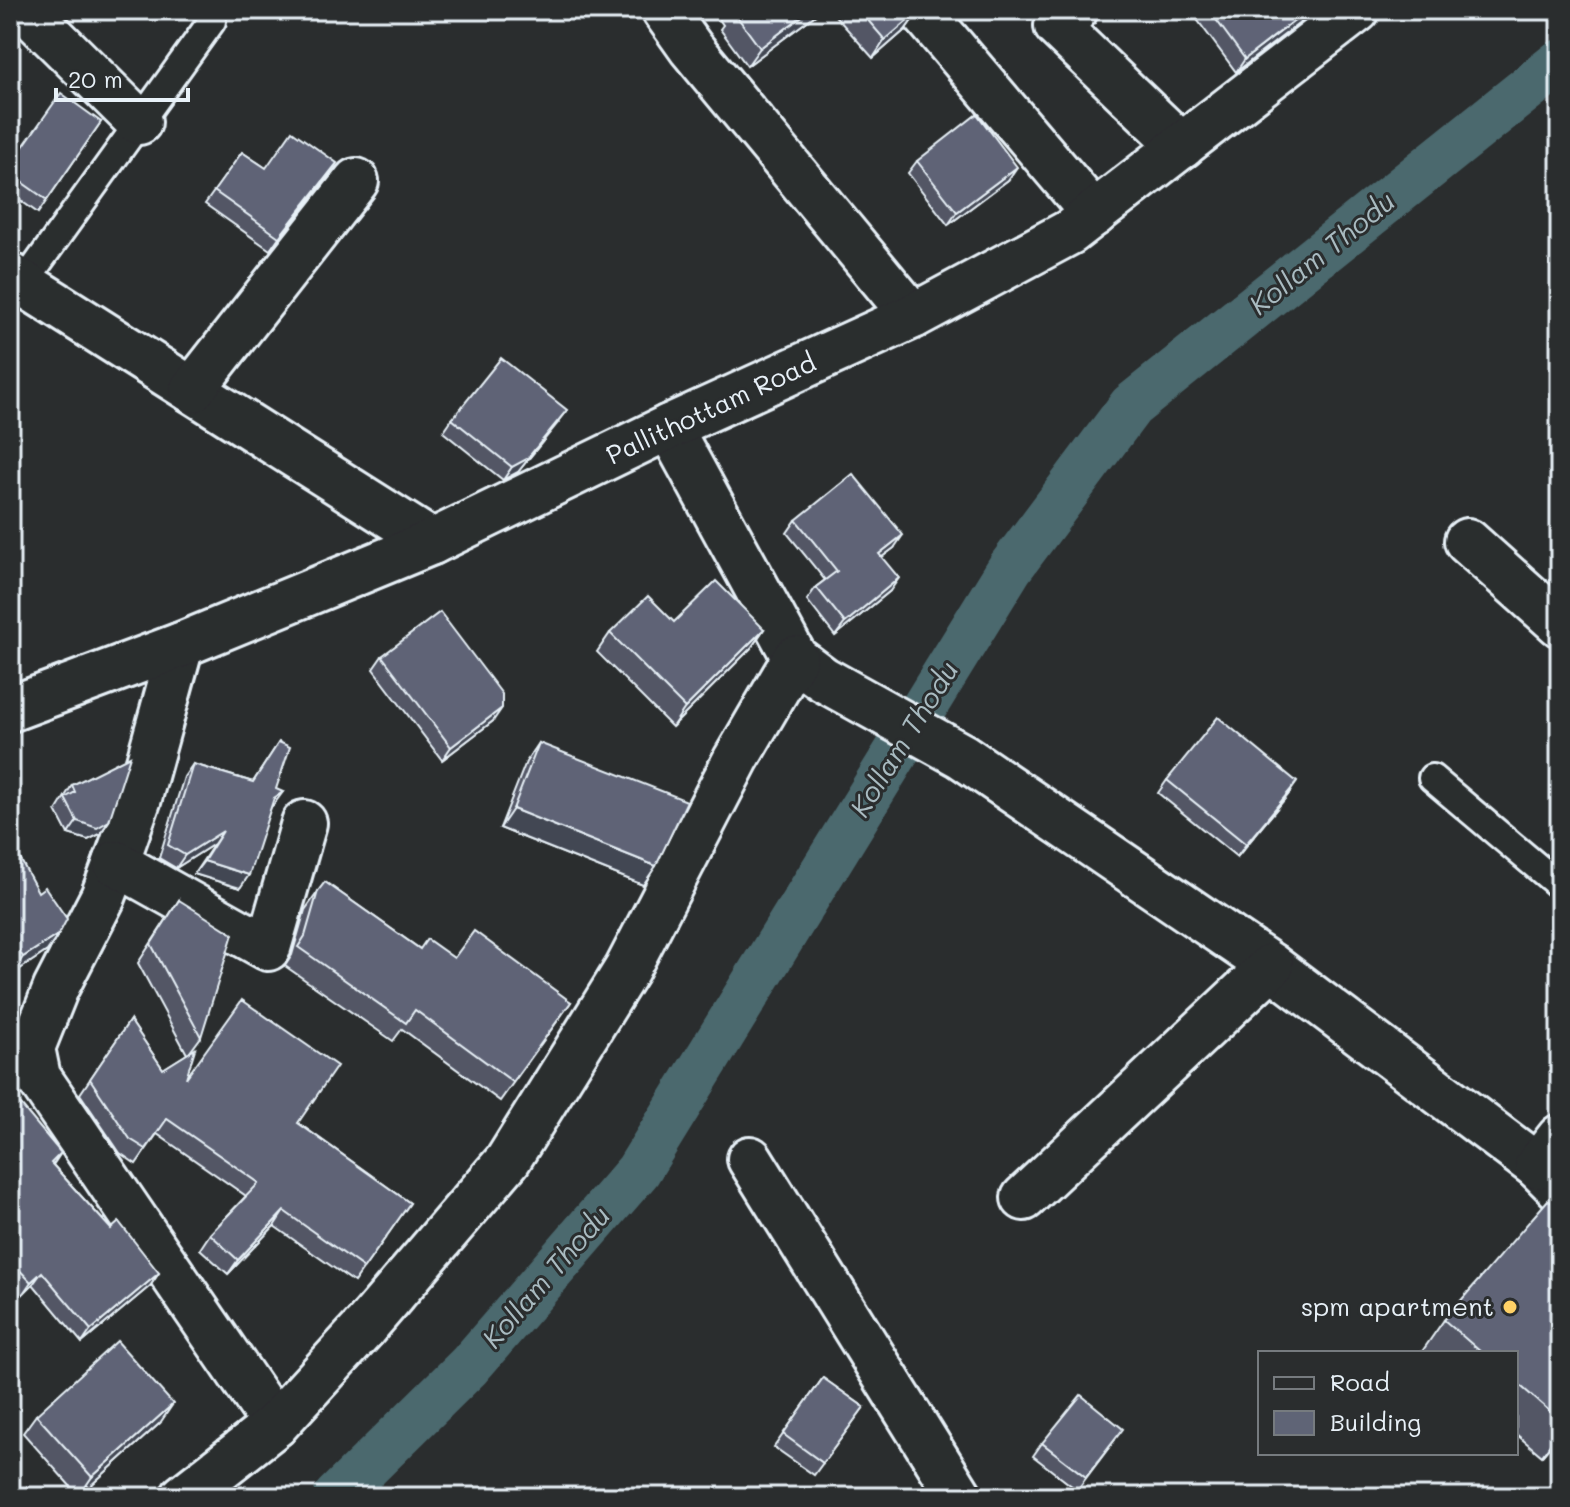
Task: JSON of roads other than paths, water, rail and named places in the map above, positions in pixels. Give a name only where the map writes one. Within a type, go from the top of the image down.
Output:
[{"type":"street","points":[[26,10],[139,122]]},
{"type":"street","points":[[664,10],[691,48],[913,316]]},
{"type":"street","points":[[921,10],[1094,214]]},
{"type":"street","points":[[1075,10],[1057,26],[1182,146]]},
{"type":"street","name":"Pallithottam Road","points":[[10,709],[181,645],[432,542],[669,427],[913,316],[1070,232],[1357,10]]},
{"type":"street","points":[[192,390],[356,181]]},
{"type":"street","points":[[17,280],[432,542]]},
{"type":"street","points":[[669,427],[809,669],[962,756],[1271,966],[1552,1164]]},
{"type":"street","points":[[1467,541],[1560,624]]},
{"type":"street","points":[[181,645],[139,798],[116,863],[103,897],[56,988],[32,1048],[38,1077],[275,1425]]},
{"type":"street","points":[[183,1497],[275,1425],[365,1327],[508,1160],[627,969],[736,759],[809,669]]},
{"type":"street","points":[[116,863],[268,948],[304,823]]},
{"type":"street","points":[[1024,1198],[1271,966]]},
{"type":"street","points":[[750,1159],[960,1497]]},
{"type":"lane","points":[[17,280],[139,122],[212,21]]},
{"type":"lane","points":[[1432,778],[1560,886]]},
{"type":"waterway","name":"Kollam Thodu","points":[[336,1497],[469,1366],[638,1171],[1010,568],[1131,406],[1560,62]]},
{"type":"place","name":"spm apartment","points":[[1510,1307]]}]
